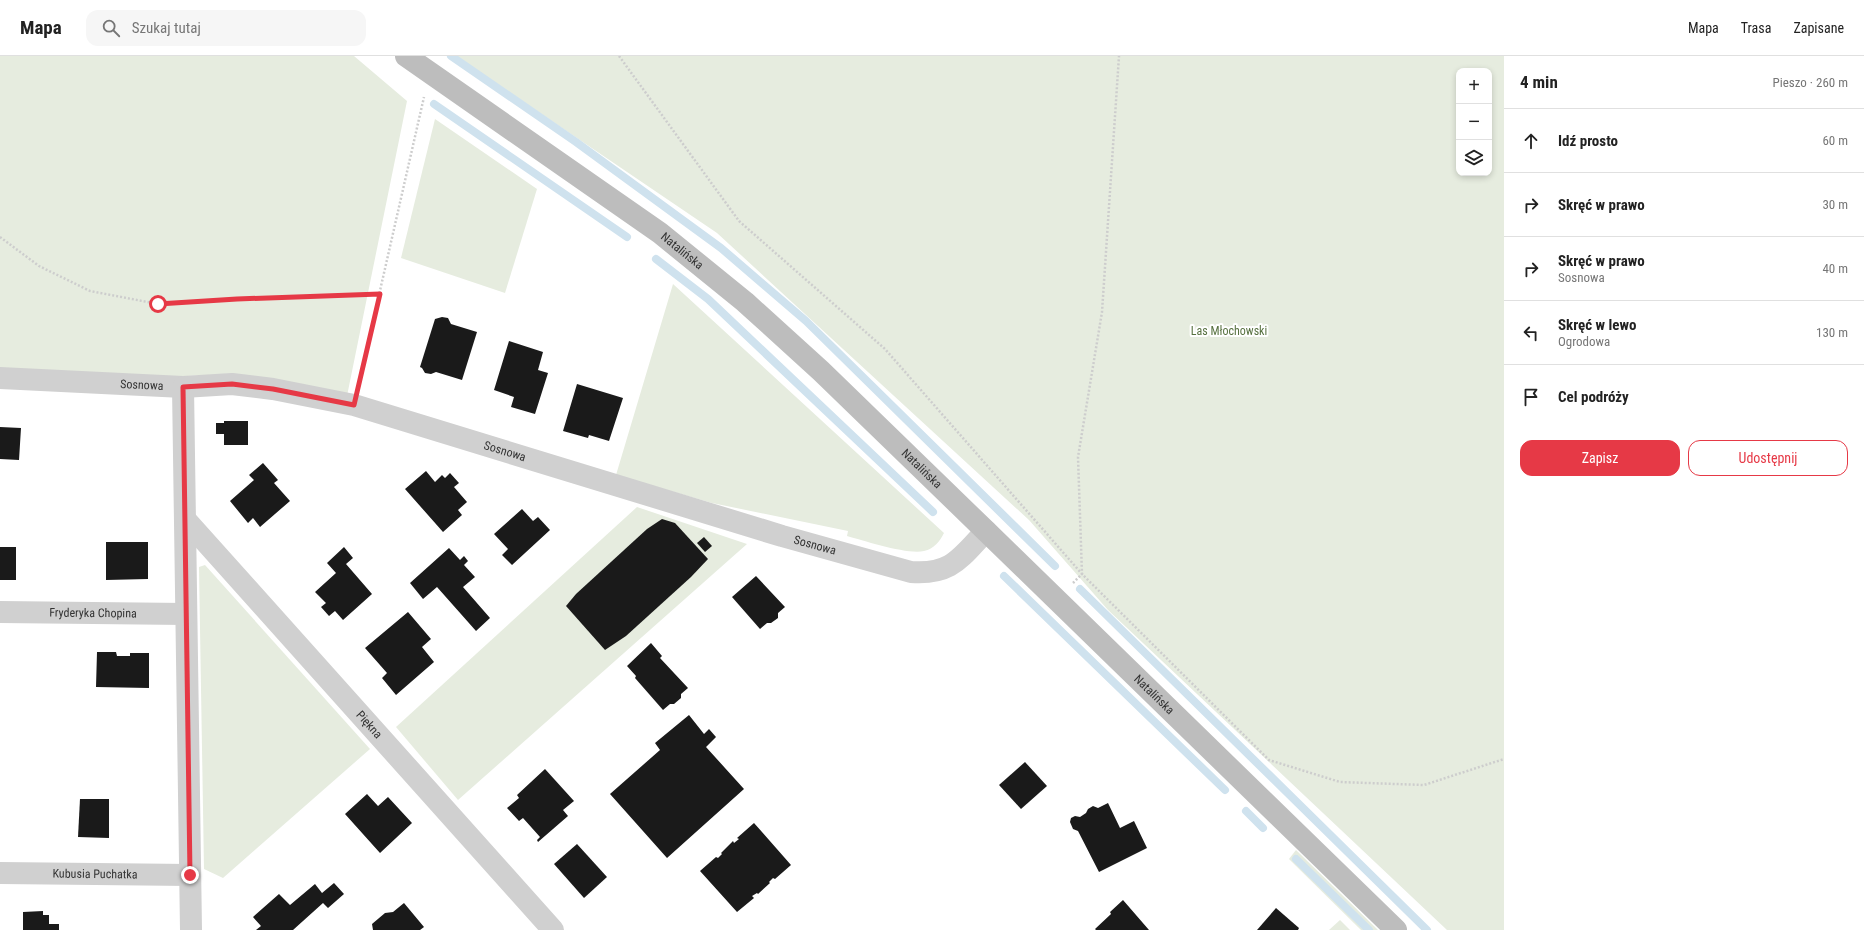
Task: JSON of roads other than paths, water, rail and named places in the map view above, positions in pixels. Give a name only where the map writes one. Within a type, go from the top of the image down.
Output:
[{"type":"main road","name":"Natalińska","points":[[406,56],[429,74],[660,233],[745,302],[821,371],[1396,930]]},
{"type":"street","name":"Sosnowa","points":[[0,378],[183,387],[232,384],[273,389],[354,405],[782,536],[911,572],[939,571],[945,568],[959,560],[986,531]]},
{"type":"street","points":[[183,387],[191,930]]},
{"type":"street","name":"Piękna","points":[[185,519],[553,930]]},
{"type":"street","name":"Fryderyka Chopina","points":[[0,612],[186,614]]},
{"type":"street","name":"Kubusia Puchatka","points":[[0,873],[190,875]]},
{"type":"waterway","points":[[451,56],[576,142],[721,248],[806,321],[1055,566]]},
{"type":"waterway","points":[[434,104],[627,237]]},
{"type":"waterway","points":[[656,259],[708,299],[933,512]]},
{"type":"waterway","points":[[1004,576],[1225,790]]},
{"type":"waterway","points":[[1080,589],[1427,930]]},
{"type":"waterway","points":[[1246,811],[1263,828]]},
{"type":"waterway","points":[[1296,859],[1369,930]]},
{"type":"park label","name":"Las Młochowski","points":[[1229,331]]}]
